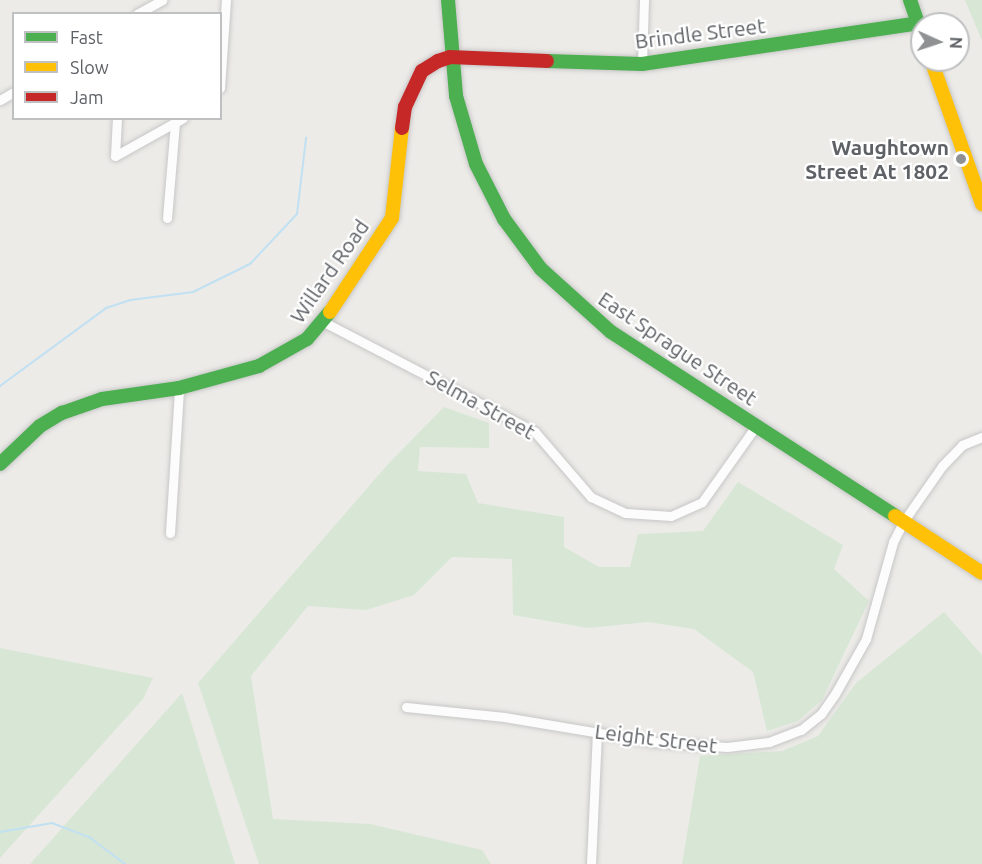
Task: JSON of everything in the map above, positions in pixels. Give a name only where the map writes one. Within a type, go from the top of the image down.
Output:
[{"type":"street","points":[[140,12],[162,0]]},
{"type":"street","points":[[222,53],[225,0]]},
{"type":"street","name":"East Sprague Street","points":[[448,0],[450,57],[456,96],[476,164],[504,219],[541,269],[603,326],[982,573]]},
{"type":"street","points":[[642,64],[644,0]]},
{"type":"street","name":"Brindle Street","points":[[450,57],[642,64],[910,30]]},
{"type":"street","name":"Willard Road","points":[[0,464],[40,426],[62,413],[102,399],[179,388],[276,359],[307,339],[324,322],[392,218],[398,189],[402,121],[410,93],[422,71],[450,57]]},
{"type":"street","points":[[935,72],[982,204]]},
{"type":"street","points":[[117,120],[115,156],[179,121]]},
{"type":"street","points":[[167,218],[179,121]]},
{"type":"street","name":"Selma Street","points":[[324,322],[535,432],[591,497],[626,513],[671,516],[702,502],[756,426]]},
{"type":"street","points":[[170,533],[179,388]]},
{"type":"street","name":"Leight Street","points":[[406,706],[597,731],[653,742],[727,747],[769,742],[801,730],[821,714],[866,639],[893,542],[903,522],[942,466],[962,445],[982,437]]},
{"type":"street","points":[[967,564],[982,560]]},
{"type":"street","points":[[591,864],[597,731]]},
{"type":"green space","points":[[965,0],[982,0],[982,41],[970,12]]},
{"type":"green space","points":[[444,407],[489,423],[489,448],[420,447],[418,471],[466,474],[478,503],[564,517],[564,547],[599,567],[630,567],[638,534],[703,531],[738,482],[843,545],[834,569],[869,601],[822,700],[798,721],[767,731],[753,672],[694,629],[648,622],[588,628],[513,615],[512,559],[452,557],[414,595],[366,610],[308,606],[251,676],[273,819],[370,824],[482,850],[491,864],[259,864],[198,683],[389,463]]},
{"type":"green space","points":[[944,612],[982,655],[982,864],[682,864],[700,756],[782,751],[818,736],[856,683]]},
{"type":"green space","points":[[0,648],[153,678],[143,699],[0,858]]},
{"type":"green space","points":[[182,693],[235,864],[30,864]]},
{"type":"waterway","points":[[0,386],[106,308],[130,300],[193,292],[250,264],[297,214],[306,138]]},
{"type":"waterway","points":[[0,832],[52,823],[89,837],[125,864]]},
{"type":"traffic: fast","points":[[448,0],[456,96],[476,164],[504,219],[541,269],[611,332],[895,516]]},
{"type":"traffic: fast","points":[[910,0],[914,12]]},
{"type":"traffic: fast","points":[[547,61],[642,64],[910,24]]},
{"type":"traffic: fast","points":[[0,464],[40,426],[62,413],[102,399],[179,388],[259,366],[307,339],[330,312]]},
{"type":"traffic: slow","points":[[935,72],[982,204]]},
{"type":"traffic: slow","points":[[330,312],[392,218],[402,128]]},
{"type":"traffic: slow","points":[[895,516],[982,573]]},
{"type":"traffic: jam","points":[[402,128],[405,107],[422,71],[438,61],[450,57],[547,61]]},
{"type":"place","name":"Waughtown Street At 1802","points":[[961,159]]}]
